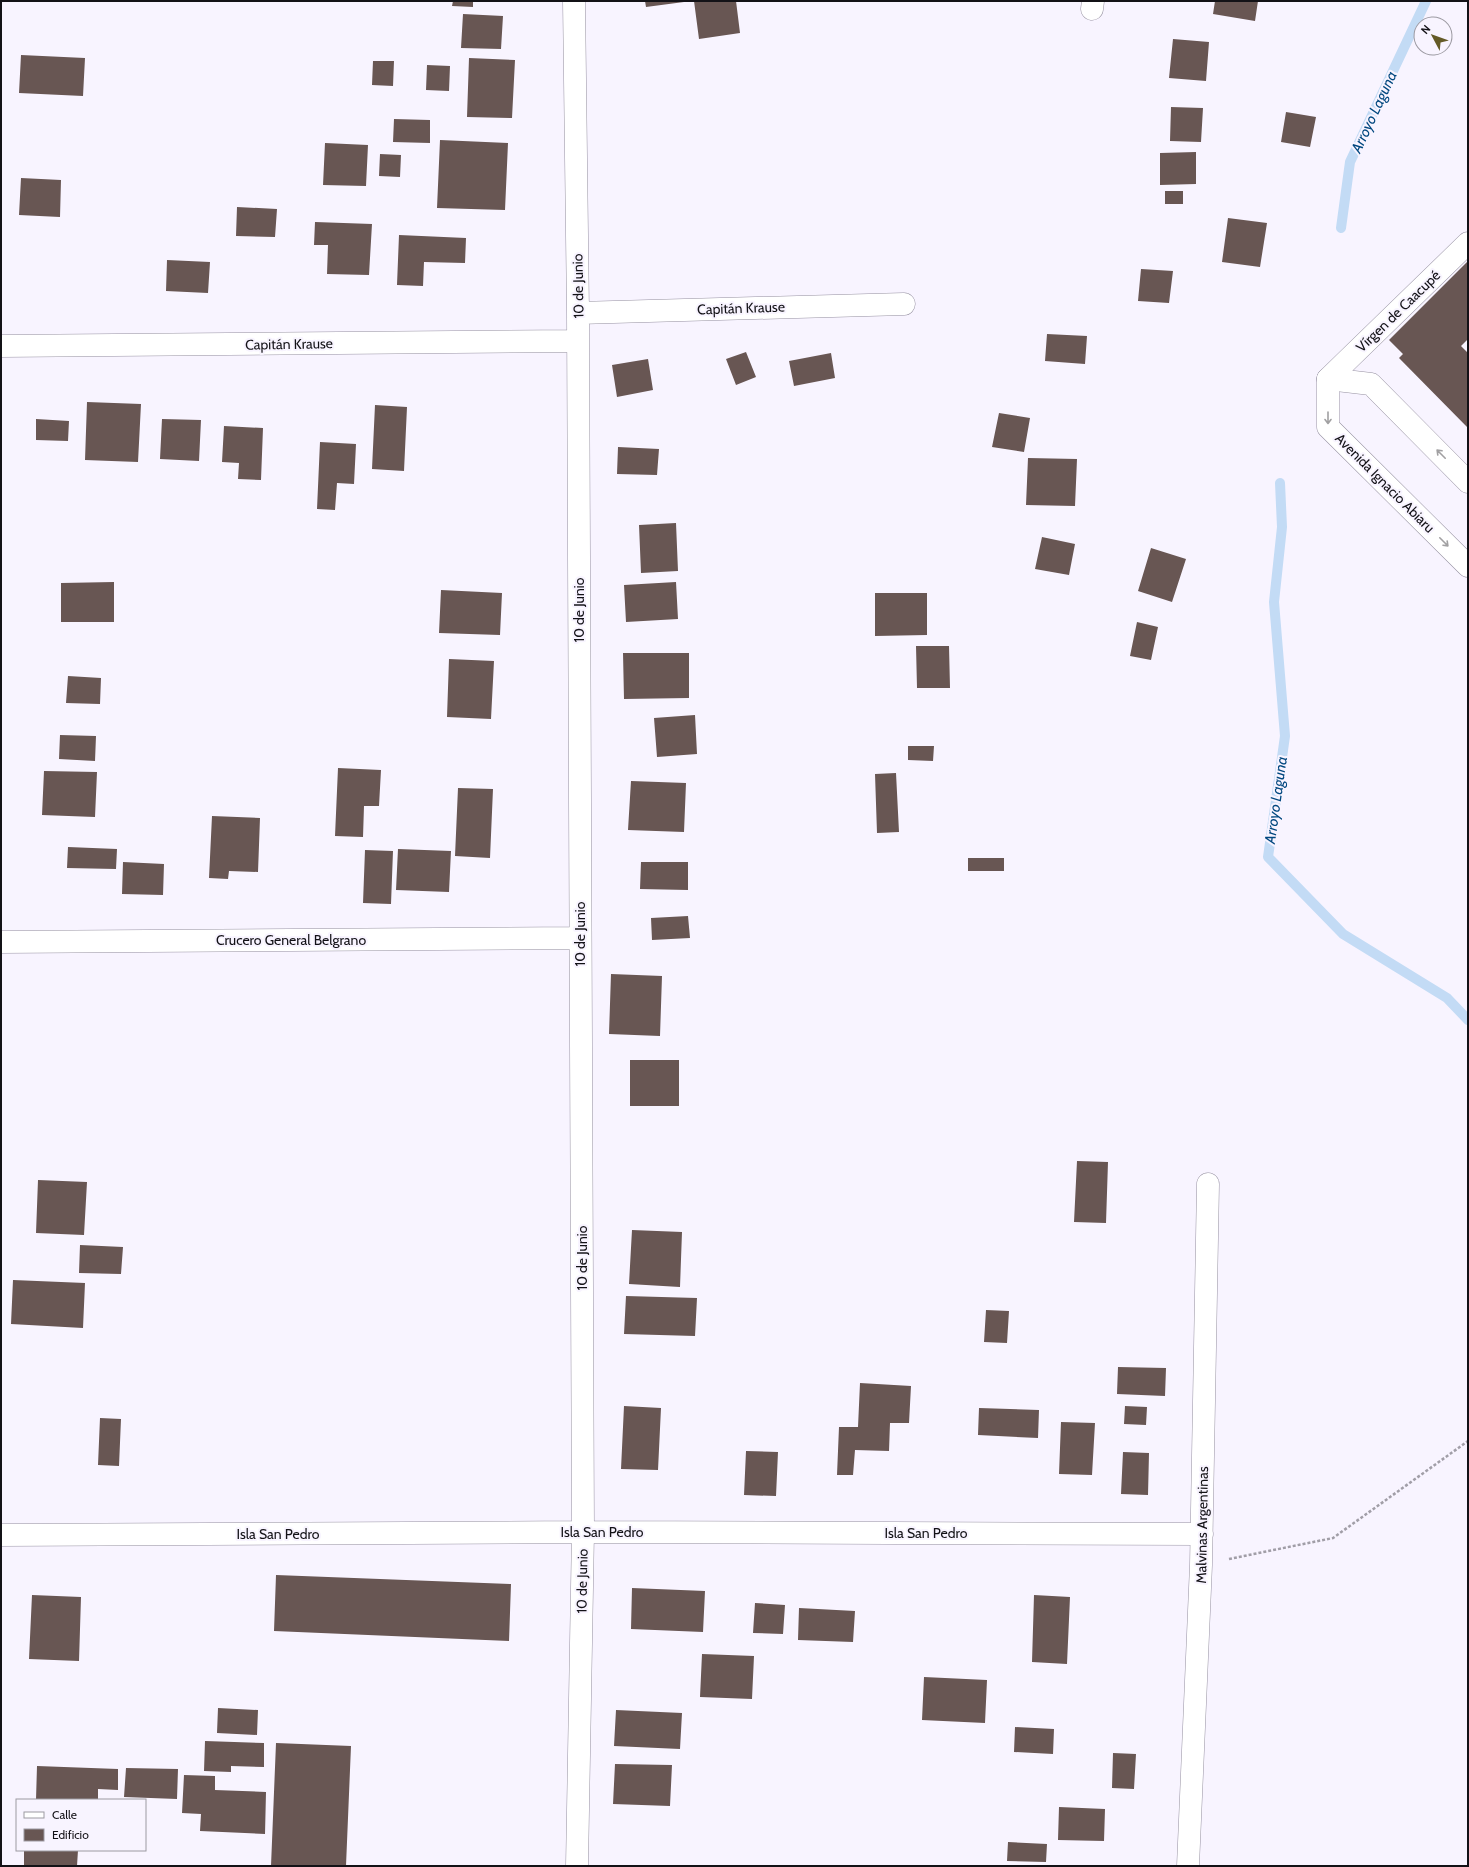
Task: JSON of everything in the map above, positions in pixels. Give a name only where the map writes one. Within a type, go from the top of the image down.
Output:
[{"type":"street","name":"10 de Junio","points":[[574,1],[578,313],[583,1532],[577,1866]]},
{"type":"street","name":"Vírgen de Caacupé","points":[[1328,379],[1468,243]]},
{"type":"street","name":"Capitán Krause","points":[[578,313],[904,304]]},
{"type":"street","name":"Capitán Krause","points":[[1,346],[578,341]]},
{"type":"street","points":[[1328,379],[1371,384],[1468,482]]},
{"type":"street","name":"Avenida Ignacio Abiaru","points":[[1328,379],[1328,427],[1468,566]]},
{"type":"street","name":"Crucero General Belgrano","points":[[1,942],[580,938]]},
{"type":"street","name":"Malvinas Argentinas","points":[[1188,1866],[1202,1534],[1208,1184]]},
{"type":"street","name":"Isla San Pedro","points":[[1,1535],[583,1532],[1202,1534]]},
{"type":"path","points":[[1201,1565],[1333,1538],[1468,1441]]},
{"type":"building","points":[[453,1],[473,1],[473,7],[452,6]]},
{"type":"building","points":[[645,1],[684,1],[684,2],[646,7]]},
{"type":"building","points":[[694,1],[736,1],[740,33],[699,39]]},
{"type":"building","points":[[1215,1],[1258,1],[1255,21],[1213,14]]},
{"type":"building","points":[[463,14],[503,16],[501,49],[461,48]]},
{"type":"building","points":[[1173,39],[1209,42],[1206,81],[1169,78]]},
{"type":"building","points":[[21,55],[85,58],[83,96],[19,93]]},
{"type":"building","points":[[469,58],[515,60],[512,118],[467,117]]},
{"type":"building","points":[[373,61],[394,61],[393,86],[372,85]]},
{"type":"building","points":[[427,65],[450,66],[449,91],[426,90]]},
{"type":"building","points":[[1171,107],[1203,108],[1201,142],[1170,141]]},
{"type":"building","points":[[1286,112],[1316,117],[1310,147],[1281,142]]},
{"type":"building","points":[[394,119],[430,120],[430,143],[393,142]]},
{"type":"building","points":[[440,140],[508,143],[505,210],[437,208]]},
{"type":"building","points":[[325,143],[368,145],[366,186],[323,185]]},
{"type":"building","points":[[1196,152],[1196,184],[1160,185],[1160,153]]},
{"type":"building","points":[[380,154],[401,155],[400,177],[379,176]]},
{"type":"building","points":[[21,178],[61,180],[60,217],[19,215]]},
{"type":"building","points":[[1165,191],[1183,191],[1183,204],[1165,204]]},
{"type":"building","points":[[237,207],[277,209],[275,237],[236,236]]},
{"type":"building","points":[[1228,218],[1267,223],[1260,267],[1222,262]]},
{"type":"building","points":[[315,222],[372,224],[369,275],[327,274],[328,245],[314,245]]},
{"type":"building","points":[[399,235],[466,238],[465,263],[424,262],[423,286],[397,285]]},
{"type":"building","points":[[167,260],[210,262],[208,293],[166,291]]},
{"type":"building","points":[[1468,261],[1468,339],[1461,346],[1468,353],[1468,428],[1399,358],[1403,354],[1389,340]]},
{"type":"building","points":[[1141,269],[1173,271],[1169,303],[1138,301]]},
{"type":"building","points":[[1047,334],[1087,336],[1085,364],[1045,361]]},
{"type":"building","points":[[746,352],[756,377],[736,385],[726,359]]},
{"type":"building","points":[[831,353],[835,378],[794,386],[789,361]]},
{"type":"building","points":[[648,359],[653,390],[617,397],[612,365]]},
{"type":"building","points":[[87,402],[141,404],[138,462],[85,460]]},
{"type":"building","points":[[375,405],[407,407],[404,471],[372,469]]},
{"type":"building","points":[[999,413],[1030,418],[1024,452],[992,447]]},
{"type":"building","points":[[36,419],[69,421],[68,441],[36,440]]},
{"type":"building","points":[[162,419],[201,420],[199,461],[160,459]]},
{"type":"building","points":[[224,426],[263,428],[261,480],[238,479],[239,463],[222,462]]},
{"type":"building","points":[[320,442],[356,444],[354,484],[337,483],[335,510],[317,509]]},
{"type":"building","points":[[618,447],[659,449],[657,475],[617,474]]},
{"type":"building","points":[[1028,458],[1077,459],[1075,506],[1026,505]]},
{"type":"building","points":[[676,523],[678,571],[641,573],[639,525]]},
{"type":"building","points":[[1042,537],[1075,544],[1069,575],[1035,569]]},
{"type":"building","points":[[1151,548],[1186,559],[1172,602],[1138,591]]},
{"type":"building","points":[[114,582],[114,622],[61,622],[61,583]]},
{"type":"building","points":[[676,582],[678,619],[626,622],[624,585]]},
{"type":"building","points":[[441,590],[502,593],[500,635],[439,633]]},
{"type":"building","points":[[875,593],[927,593],[927,635],[875,636]]},
{"type":"building","points":[[1137,622],[1158,627],[1151,660],[1130,656]]},
{"type":"building","points":[[916,646],[949,646],[950,688],[917,688]]},
{"type":"building","points":[[623,653],[689,653],[689,698],[624,699]]},
{"type":"building","points":[[449,659],[494,661],[491,719],[447,717]]},
{"type":"building","points":[[68,676],[101,678],[100,704],[66,703]]},
{"type":"building","points":[[695,715],[697,754],[657,757],[654,718]]},
{"type":"building","points":[[60,735],[96,736],[95,761],[59,759]]},
{"type":"building","points":[[908,746],[934,746],[933,761],[908,760]]},
{"type":"building","points":[[338,768],[381,770],[379,806],[364,806],[363,837],[335,836]]},
{"type":"building","points":[[44,771],[97,772],[95,817],[42,815]]},
{"type":"building","points":[[896,773],[899,832],[877,833],[875,774]]},
{"type":"building","points":[[631,781],[686,783],[684,832],[628,830]]},
{"type":"building","points":[[458,788],[493,789],[490,858],[455,856]]},
{"type":"building","points":[[212,816],[260,818],[258,872],[229,871],[228,879],[209,878]]},
{"type":"building","points":[[68,847],[117,849],[116,869],[67,868]]},
{"type":"building","points":[[398,849],[451,851],[449,892],[396,890]]},
{"type":"building","points":[[365,850],[393,851],[391,904],[363,903]]},
{"type":"building","points":[[968,858],[1004,858],[1004,871],[968,871]]},
{"type":"building","points":[[123,862],[164,864],[163,895],[122,894]]},
{"type":"building","points":[[641,862],[688,862],[688,890],[640,889]]},
{"type":"building","points":[[688,916],[690,938],[652,940],[651,918]]},
{"type":"building","points":[[611,974],[662,976],[660,1036],[609,1034]]},
{"type":"building","points":[[630,1060],[679,1060],[679,1106],[630,1106]]},
{"type":"building","points":[[1077,1161],[1108,1162],[1106,1223],[1074,1222]]},
{"type":"building","points":[[38,1180],[87,1182],[84,1235],[36,1233]]},
{"type":"building","points":[[632,1230],[682,1232],[680,1287],[629,1284]]},
{"type":"building","points":[[80,1245],[123,1247],[121,1274],[79,1273]]},
{"type":"building","points":[[13,1280],[85,1283],[83,1328],[11,1324]]},
{"type":"building","points":[[626,1296],[697,1298],[695,1336],[624,1334]]},
{"type":"building","points":[[986,1310],[1009,1311],[1007,1343],[984,1342]]},
{"type":"building","points":[[1118,1367],[1166,1368],[1165,1396],[1117,1394]]},
{"type":"building","points":[[860,1383],[911,1386],[909,1423],[890,1423],[889,1451],[855,1450],[853,1475],[837,1475],[839,1427],[858,1427]]},
{"type":"building","points":[[624,1406],[661,1408],[658,1470],[621,1469]]},
{"type":"building","points":[[1125,1406],[1147,1407],[1146,1425],[1124,1424]]},
{"type":"building","points":[[979,1408],[1039,1410],[1038,1438],[978,1435]]},
{"type":"building","points":[[100,1418],[121,1419],[119,1466],[98,1465]]},
{"type":"building","points":[[1061,1422],[1095,1423],[1092,1475],[1059,1474]]},
{"type":"building","points":[[746,1451],[778,1452],[776,1496],[744,1495]]},
{"type":"building","points":[[1123,1452],[1149,1453],[1148,1495],[1121,1494]]},
{"type":"building","points":[[276,1575],[511,1584],[509,1641],[274,1631]]},
{"type":"building","points":[[632,1588],[705,1591],[703,1632],[631,1629]]},
{"type":"building","points":[[32,1595],[81,1597],[79,1661],[29,1659]]},
{"type":"building","points":[[1034,1595],[1070,1597],[1067,1664],[1032,1662]]},
{"type":"building","points":[[755,1603],[785,1605],[783,1634],[753,1633]]},
{"type":"building","points":[[799,1608],[855,1611],[853,1642],[798,1640]]},
{"type":"building","points":[[702,1654],[754,1656],[752,1699],[700,1697]]},
{"type":"building","points":[[924,1677],[987,1680],[985,1723],[922,1720]]},
{"type":"building","points":[[218,1708],[258,1710],[257,1735],[217,1733]]},
{"type":"building","points":[[616,1710],[682,1713],[680,1749],[614,1746]]},
{"type":"building","points":[[1015,1727],[1054,1729],[1053,1754],[1014,1752]]},
{"type":"building","points":[[205,1741],[264,1743],[264,1767],[231,1766],[231,1772],[204,1771]]},
{"type":"building","points":[[276,1743],[351,1746],[346,1866],[271,1866]]},
{"type":"building","points":[[1113,1753],[1136,1754],[1134,1789],[1112,1788]]},
{"type":"building","points":[[615,1764],[672,1765],[670,1806],[613,1804]]},
{"type":"building","points":[[37,1766],[118,1769],[118,1790],[98,1789],[98,1799],[36,1799]]},
{"type":"building","points":[[126,1768],[178,1769],[177,1799],[124,1797]]},
{"type":"building","points":[[184,1775],[215,1776],[215,1790],[266,1792],[265,1834],[200,1831],[201,1814],[182,1813]]},
{"type":"building","points":[[1059,1807],[1105,1809],[1104,1841],[1058,1840]]},
{"type":"building","points":[[1008,1842],[1047,1844],[1046,1862],[1007,1861]]},
{"type":"building","points":[[24,1851],[78,1851],[77,1866],[24,1866]]},
{"type":"waterway","name":"Arroyo Laguna","points":[[1341,228],[1350,162],[1426,1]]},
{"type":"waterway","name":"Arroyo Laguna","points":[[1280,483],[1282,527],[1274,602],[1285,736],[1268,857],[1343,934],[1447,998],[1468,1020]]}]
